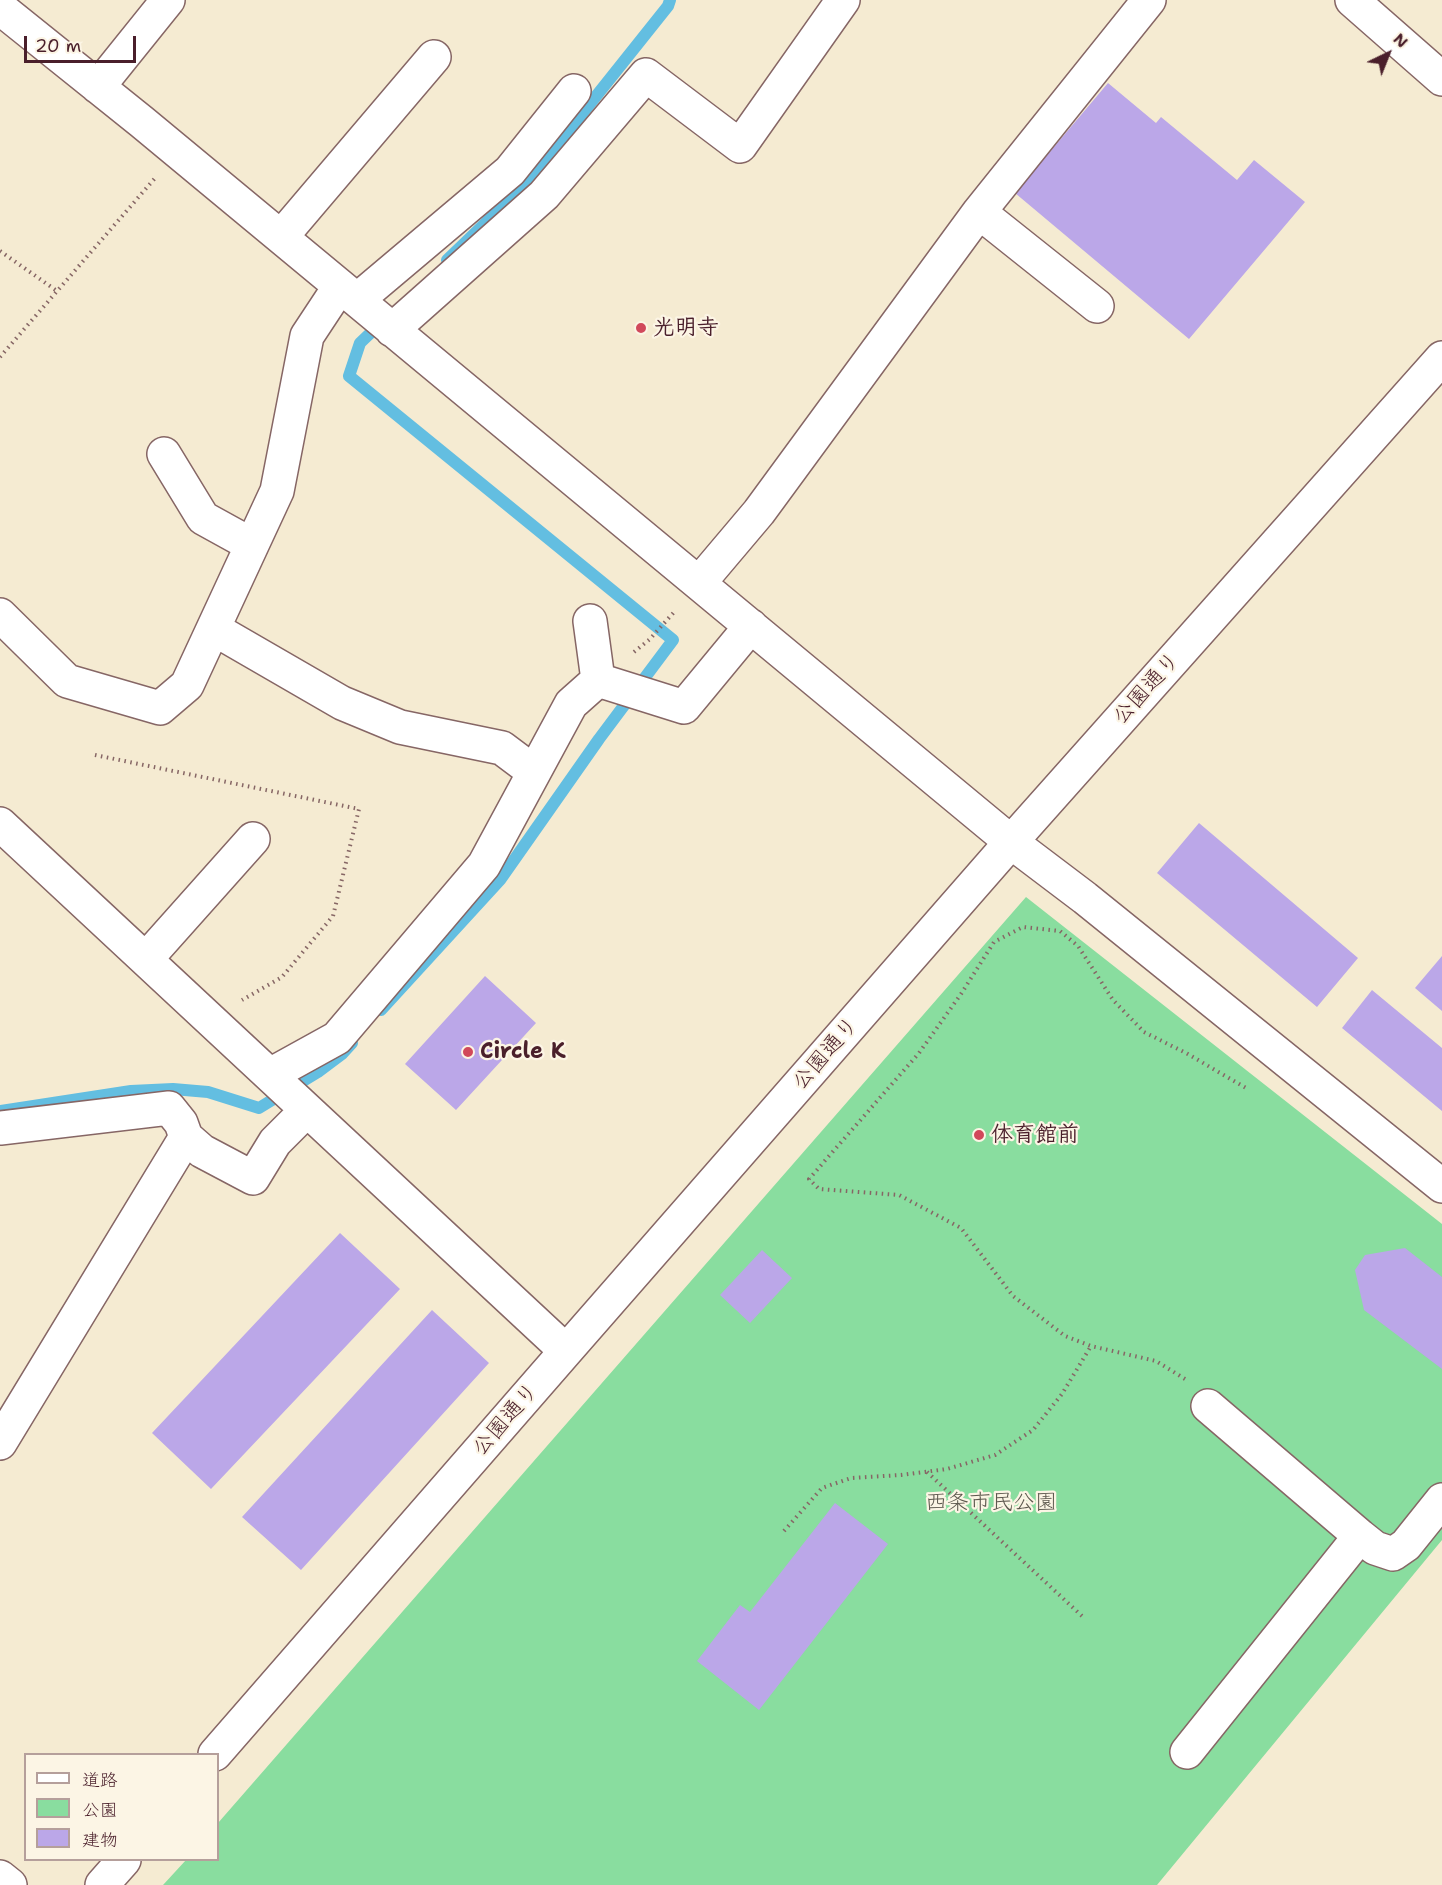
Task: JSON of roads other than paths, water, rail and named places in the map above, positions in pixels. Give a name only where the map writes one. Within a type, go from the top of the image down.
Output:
[{"type":"street","points":[[98,87],[168,0]]},
{"type":"street","points":[[391,329],[544,195],[646,75],[740,146],[843,0]]},
{"type":"street","points":[[699,583],[759,512],[979,212],[1149,0]]},
{"type":"street","points":[[1352,0],[1442,79]]},
{"type":"street","points":[[0,8],[178,152],[1011,842],[1085,898],[1442,1186]]},
{"type":"street","points":[[281,237],[434,57]]},
{"type":"street","points":[[0,615],[67,681],[160,708],[187,685],[277,491],[307,336],[510,171],[574,92]]},
{"type":"street","points":[[979,212],[1097,306]]},
{"type":"street","name":"公園通り","points":[[217,1753],[1011,842],[1442,358]]},
{"type":"street","points":[[164,454],[203,518],[252,545]]},
{"type":"street","points":[[591,621],[598,680]]},
{"type":"street","points":[[598,680],[684,707],[751,626]]},
{"type":"street","points":[[214,629],[342,703],[400,728],[502,748],[534,772]]},
{"type":"street","points":[[270,1075],[338,1038],[484,865],[571,704],[598,680]]},
{"type":"street","points":[[0,824],[566,1351]]},
{"type":"street","points":[[146,959],[253,839]]},
{"type":"street","points":[[0,1128],[169,1108],[181,1123],[186,1137],[202,1151],[253,1178],[275,1142],[307,1110]]},
{"type":"street","points":[[0,1443],[186,1137]]},
{"type":"street","points":[[1208,1406],[1375,1548],[1393,1554],[1406,1545],[1442,1500]]},
{"type":"street","points":[[1187,1752],[1360,1536]]},
{"type":"street","points":[[102,1885],[123,1861]]},
{"type":"street","points":[[0,1877],[10,1885]]},
{"type":"waterway","points":[[447,260],[526,184],[668,6],[670,0]]},
{"type":"waterway","points":[[381,1010],[500,880],[599,739],[673,640],[349,376],[360,343],[382,322]]},
{"type":"waterway","points":[[0,1111],[131,1091],[173,1089],[208,1092],[259,1108],[318,1072],[342,1054],[352,1043]]},
{"type":"place","name":"光明寺","points":[[641,328]]},
{"type":"place","name":"Circle K","points":[[468,1052]]},
{"type":"place","name":"体育館前","points":[[979,1135]]},
{"type":"park label","name":"西条市民公園","points":[[991,1503]]}]
